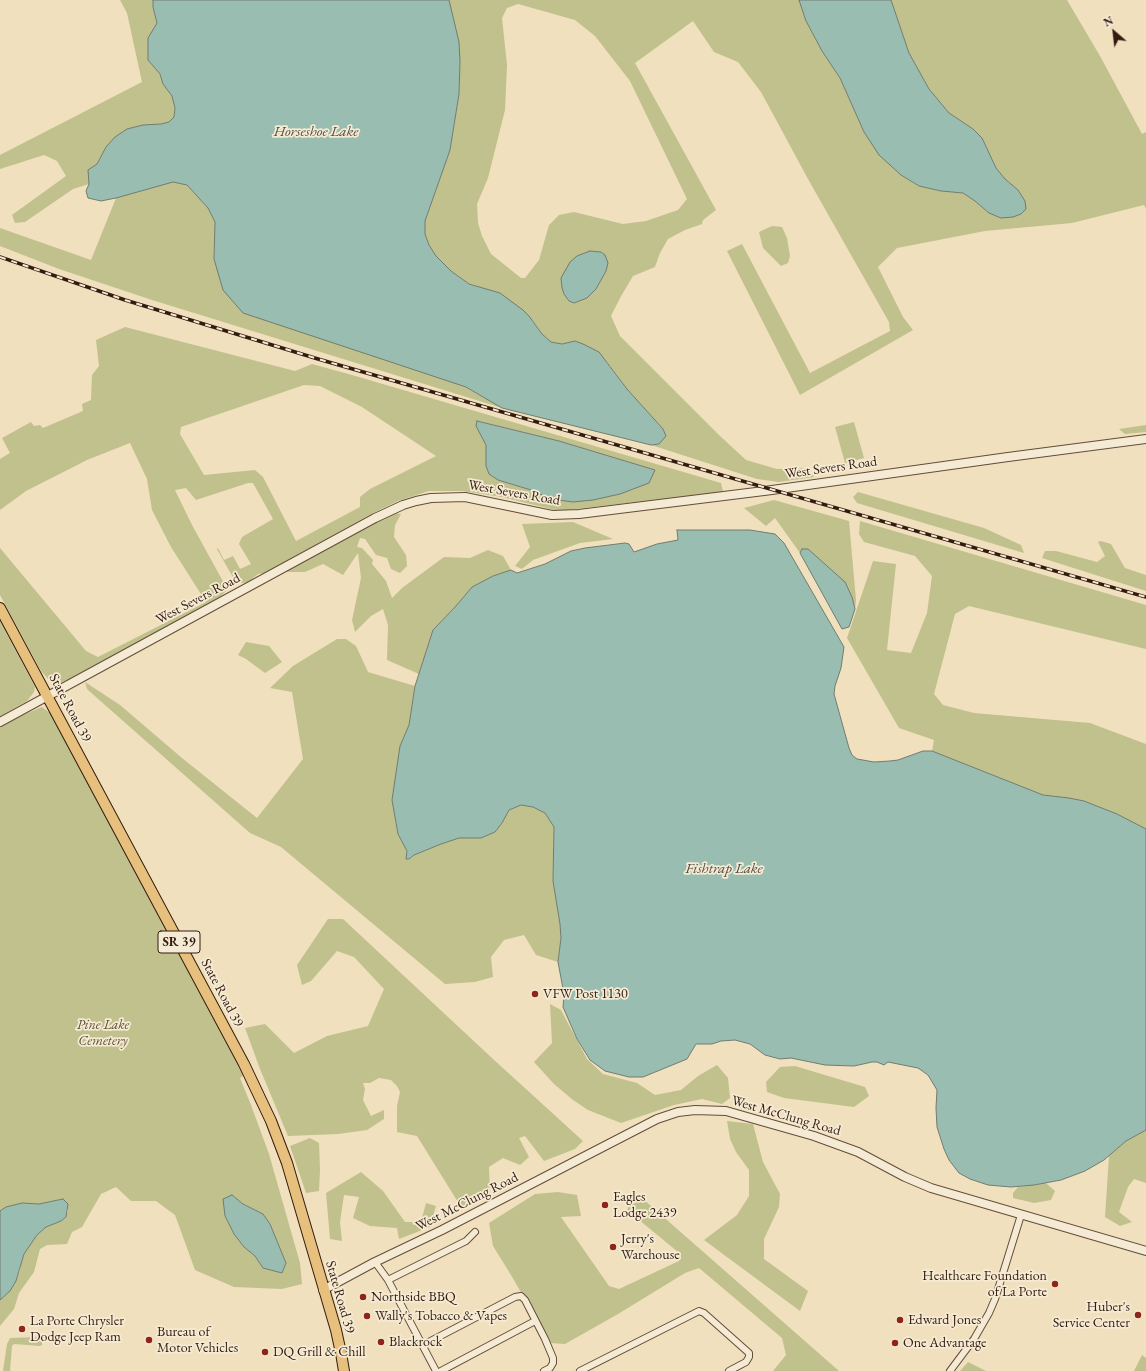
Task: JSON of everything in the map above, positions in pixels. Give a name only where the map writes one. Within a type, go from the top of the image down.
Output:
[{"type":"main road","name":"State Road 39","points":[[0,608],[261,1098],[287,1164],[336,1333],[344,1371]]},
{"type":"street","name":"West Severs Road","points":[[0,722],[47,695],[375,518],[403,505],[416,501],[431,498],[465,497],[552,515],[578,514],[772,490],[1146,439]]},
{"type":"street","name":"West McClung Road","points":[[323,1290],[375,1262],[442,1230],[657,1119],[678,1112],[695,1110],[726,1111],[820,1138],[859,1152],[905,1177],[930,1188],[1146,1251]]},
{"type":"street","points":[[950,1371],[974,1339],[989,1313],[995,1299],[1021,1215]]},
{"type":"street","points":[[388,1280],[466,1240],[475,1232]]},
{"type":"street","points":[[375,1262],[388,1280],[436,1371]]},
{"type":"street","points":[[422,1345],[515,1297],[521,1296],[525,1300],[545,1338],[553,1358],[552,1369],[544,1371]]},
{"type":"street","points":[[580,1371],[699,1311],[704,1313],[749,1353],[750,1357],[746,1362],[729,1371]]},
{"type":"street","points":[[440,1371],[535,1321]]},
{"type":"green space","points":[[120,0],[153,0],[157,24],[148,38],[148,60],[160,74],[163,84],[172,96],[175,108],[174,117],[169,122],[143,125],[106,147],[97,164],[89,170],[89,184],[73,189],[25,222],[15,223],[12,215],[66,176],[57,161],[44,155],[0,169],[0,155],[142,82],[127,13]]},
{"type":"green space","points":[[449,0],[799,0],[806,21],[822,51],[840,78],[864,132],[901,175],[918,186],[941,191],[963,193],[989,213],[1018,190],[1005,179],[996,168],[982,138],[973,129],[949,113],[929,89],[909,53],[891,0],[1067,0],[1100,56],[1142,134],[1146,132],[1146,209],[1144,205],[1072,223],[985,231],[897,248],[878,267],[903,317],[913,330],[800,395],[727,251],[742,244],[810,373],[890,331],[889,322],[808,179],[761,92],[738,62],[714,52],[693,21],[635,63],[716,210],[703,220],[702,224],[685,230],[668,239],[660,253],[655,267],[633,276],[611,316],[620,336],[746,460],[777,469],[808,468],[814,477],[779,482],[757,479],[651,445],[659,444],[663,429],[627,389],[608,363],[575,341],[562,344],[551,342],[542,334],[533,321],[474,285],[469,284],[451,271],[436,256],[429,245],[425,234],[425,221],[450,150],[459,94],[460,61]],"holes":[[[518,4],[575,20],[595,36],[630,81],[687,199],[678,210],[646,221],[623,224],[574,212],[559,215],[549,225],[539,260],[525,278],[521,278],[491,254],[482,236],[478,223],[477,204],[488,178],[505,110],[507,65],[502,18],[507,8]],[[590,251],[601,252],[606,271],[596,289],[587,298],[574,303],[569,301],[562,288],[577,256]]]},
{"type":"green space","points":[[173,181],[187,185],[208,208],[215,222],[214,259],[466,387],[502,408],[152,300],[59,269],[0,246],[0,228],[91,260],[116,198]]},
{"type":"green space","points":[[772,226],[782,227],[787,238],[790,256],[788,263],[781,266],[763,248],[759,232]]},
{"type":"green space","points":[[125,327],[295,371],[312,364],[721,483],[723,492],[559,511],[502,497],[462,491],[429,491],[398,501],[371,514],[264,573],[258,574],[248,582],[243,583],[235,581],[217,549],[218,548],[224,560],[233,556],[240,569],[251,564],[239,544],[242,537],[273,519],[253,483],[248,483],[196,500],[186,488],[175,490],[192,525],[225,585],[226,591],[220,597],[70,679],[60,683],[50,681],[41,671],[0,595],[0,548],[86,651],[98,657],[206,602],[171,547],[152,510],[147,479],[130,443],[87,460],[26,491],[0,510],[0,459],[10,453],[2,438],[31,422],[34,426],[40,425],[43,428],[83,411],[82,404],[91,400],[92,375],[99,366],[96,340]],"holes":[[[304,385],[320,386],[362,407],[436,456],[370,489],[360,497],[360,507],[296,541],[263,477],[255,470],[204,475],[180,434],[181,427]],[[478,421],[559,441],[655,470],[551,499],[531,490],[498,480],[490,474],[486,466],[486,445]]]},
{"type":"green space","points":[[854,422],[864,458],[845,463],[835,427]]},
{"type":"green space","points":[[1146,425],[1146,432],[1125,434],[1119,429]]},
{"type":"green space","points":[[858,492],[984,528],[1021,545],[1024,553],[857,503],[853,497]]},
{"type":"green space","points":[[774,500],[849,521],[856,600],[855,609],[852,597],[808,549],[802,549],[800,553],[775,518],[766,526],[744,508]]},
{"type":"green space","points":[[395,513],[401,514],[395,525],[394,537],[406,555],[407,566],[400,573],[391,569],[387,558],[376,555],[365,539],[360,538],[357,547],[362,548],[373,560],[372,564],[386,581],[392,598],[402,588],[444,557],[470,558],[488,550],[503,556],[511,570],[493,576],[472,587],[433,630],[419,674],[387,660],[388,625],[383,609],[371,616],[355,632],[352,620],[361,578],[358,553],[343,575],[323,564],[305,572],[284,572],[355,532]]},
{"type":"green space","points":[[860,521],[1146,605],[1146,649],[969,606],[955,614],[934,694],[943,705],[974,713],[1090,723],[1146,744],[1146,829],[1117,814],[1084,801],[1043,795],[932,751],[934,740],[899,728],[847,638],[873,561],[896,564],[887,650],[911,653],[927,613],[932,576],[915,556],[864,542],[859,534]]},
{"type":"green space","points":[[573,522],[613,539],[580,543],[533,560],[522,569],[515,566],[530,547],[522,524]]},
{"type":"green space","points":[[1101,541],[1111,544],[1125,568],[1146,575],[1146,591],[1042,558],[1045,551],[1056,551],[1097,562],[1105,556],[1098,542]]},
{"type":"green space","points":[[0,621],[35,687],[34,692],[27,701],[0,716]]},
{"type":"green space","points":[[337,639],[346,639],[356,646],[368,672],[415,686],[409,725],[400,747],[395,819],[398,834],[407,851],[406,856],[409,859],[414,855],[459,838],[481,838],[495,832],[509,810],[521,805],[533,807],[545,813],[554,827],[553,881],[561,938],[558,962],[536,955],[524,935],[504,940],[491,957],[493,977],[475,982],[445,984],[281,847],[250,833],[87,689],[85,682],[120,705],[182,758],[257,818],[303,759],[292,692],[270,688],[293,666]]},
{"type":"green space","points":[[246,642],[269,646],[282,662],[265,673],[238,655]]},
{"type":"green space","name":"Pine Lake Cemetery","points":[[42,707],[50,713],[244,1075],[240,1078],[269,1154],[300,1263],[302,1284],[282,1289],[234,1287],[195,1270],[175,1215],[156,1201],[131,1201],[116,1187],[101,1194],[82,1227],[72,1232],[67,1244],[47,1245],[40,1249],[34,1272],[19,1293],[14,1309],[0,1326],[0,1300],[10,1291],[20,1271],[24,1254],[37,1235],[46,1227],[61,1221],[66,1217],[68,1210],[68,1204],[63,1199],[39,1204],[22,1203],[6,1207],[0,1211],[0,727]],"holes":[[[232,1195],[243,1204],[263,1214],[270,1224],[286,1263],[282,1273],[263,1268],[255,1256],[244,1247],[234,1234],[225,1216]]]},
{"type":"green space","points":[[328,919],[343,919],[583,1141],[575,1149],[544,1161],[525,1136],[519,1138],[529,1157],[520,1165],[503,1158],[489,1167],[490,1195],[461,1207],[417,1136],[397,1132],[397,1106],[400,1092],[391,1080],[379,1078],[370,1083],[363,1083],[365,1089],[363,1100],[371,1116],[384,1110],[384,1119],[367,1130],[338,1134],[288,1136],[260,1069],[245,1028],[265,1024],[294,1053],[327,1036],[368,1026],[384,989],[354,957],[337,951],[311,981],[302,985],[297,965]]},
{"type":"green space","points":[[550,1004],[561,1010],[587,1059],[603,1074],[637,1083],[655,1095],[681,1090],[698,1076],[717,1065],[728,1078],[730,1098],[722,1104],[702,1099],[674,1105],[621,1123],[588,1110],[554,1084],[534,1062],[552,1043]]},
{"type":"green space","points":[[795,1066],[865,1087],[869,1096],[854,1107],[784,1098],[767,1092],[766,1082],[780,1067]]},
{"type":"green space","points":[[727,1121],[753,1124],[763,1162],[780,1194],[779,1207],[764,1239],[764,1259],[808,1291],[800,1311],[704,1240],[737,1215],[749,1196],[749,1170],[736,1152],[730,1139]]},
{"type":"green space","points":[[1146,1130],[1146,1183],[1134,1179],[1128,1187],[1119,1212],[1132,1222],[1120,1226],[1105,1217],[1109,1156],[1126,1141]]},
{"type":"green space","points":[[310,1138],[319,1143],[319,1191],[306,1193],[290,1146]]},
{"type":"green space","points":[[361,1172],[383,1191],[405,1222],[421,1222],[426,1203],[436,1206],[430,1227],[399,1239],[397,1228],[370,1226],[353,1218],[359,1197],[344,1195],[340,1222],[342,1241],[330,1239],[326,1193]]},
{"type":"green space","points":[[1046,1183],[1055,1191],[1051,1200],[1034,1203],[1013,1198],[1013,1193],[1018,1187]]},
{"type":"green space","points":[[558,1192],[577,1195],[581,1216],[561,1217],[609,1286],[619,1289],[679,1261],[678,1252],[627,1210],[629,1206],[643,1199],[839,1371],[773,1371],[786,1355],[782,1338],[699,1268],[685,1273],[565,1344],[550,1343],[493,1246],[489,1223],[535,1194]]},
{"type":"green space","points":[[39,1337],[42,1341],[42,1345],[40,1346],[14,1344],[12,1346],[10,1371],[3,1371],[7,1344],[10,1338]]},
{"type":"green space","points":[[1142,1355],[1146,1358],[1146,1371],[1134,1371]]},
{"type":"green space","points":[[968,1362],[986,1371],[960,1371]]},
{"type":"water","name":"Horseshoe Lake","points":[[153,0],[449,0],[459,42],[459,94],[450,150],[425,221],[425,234],[429,245],[436,256],[451,271],[469,284],[500,293],[523,310],[542,334],[551,342],[562,344],[575,341],[599,352],[627,389],[663,429],[666,436],[659,444],[651,445],[502,408],[466,387],[243,313],[223,290],[214,259],[215,222],[208,208],[187,185],[173,182],[101,201],[88,198],[86,191],[89,184],[88,170],[97,164],[106,147],[115,137],[127,129],[143,125],[169,122],[174,117],[175,108],[172,96],[163,84],[160,74],[148,60],[148,38],[157,23]]},
{"type":"water","points":[[799,0],[891,0],[909,53],[929,89],[949,113],[973,129],[982,138],[996,168],[1005,179],[1018,190],[1025,201],[1026,209],[1021,214],[1013,217],[1001,218],[989,213],[963,193],[941,191],[919,186],[901,175],[879,155],[864,132],[840,78],[822,51],[806,21]]},
{"type":"water","points":[[590,251],[601,252],[605,255],[608,263],[606,271],[596,289],[587,298],[574,303],[569,301],[564,294],[561,278],[570,262],[577,256]]},
{"type":"water","points":[[477,421],[559,441],[655,470],[649,483],[620,494],[593,500],[573,502],[551,499],[531,490],[498,480],[489,474],[486,466],[486,445],[476,426]]},
{"type":"water","name":"Fishtrap Lake","points":[[677,530],[750,530],[775,534],[784,543],[844,647],[841,668],[834,694],[849,748],[852,755],[857,759],[874,762],[890,761],[898,760],[923,751],[932,751],[1043,795],[1084,801],[1117,814],[1146,829],[1146,1130],[1126,1141],[1104,1160],[1085,1171],[1061,1180],[1034,1185],[1011,1187],[988,1185],[970,1179],[959,1173],[949,1160],[937,1127],[937,1090],[928,1075],[918,1068],[888,1062],[884,1065],[877,1062],[872,1062],[854,1066],[825,1065],[791,1058],[780,1059],[765,1055],[750,1044],[735,1040],[721,1041],[712,1044],[696,1044],[687,1059],[643,1077],[629,1077],[605,1071],[590,1060],[577,1039],[563,1007],[564,994],[558,962],[561,938],[560,924],[553,881],[554,827],[545,813],[533,807],[521,805],[509,810],[495,832],[481,838],[459,838],[406,859],[407,851],[398,834],[392,800],[400,746],[409,725],[415,686],[433,630],[472,587],[493,576],[511,570],[517,573],[545,564],[571,551],[585,548],[625,543],[629,544],[634,552],[657,544],[678,540]]},
{"type":"water","points":[[802,549],[808,549],[845,582],[852,597],[855,609],[849,627],[842,629],[800,553]]},
{"type":"water","points":[[232,1195],[243,1204],[263,1214],[270,1224],[286,1263],[282,1273],[263,1268],[255,1256],[244,1247],[234,1234],[225,1216],[223,1199]]},
{"type":"water","points":[[63,1199],[68,1204],[66,1217],[61,1221],[46,1227],[37,1235],[24,1254],[16,1281],[10,1291],[0,1300],[0,1211],[6,1207],[22,1203],[39,1204]]},
{"type":"railway","points":[[0,257],[125,300],[318,359],[1146,597]]},
{"type":"place","name":"VFW Post 1130","points":[[535,994]]},
{"type":"place","name":"Eagles Lodge 2439","points":[[605,1205]]},
{"type":"place","name":"Jerry's Warehouse","points":[[613,1247]]},
{"type":"place","name":"Healthcare Foundation of La Porte","points":[[1055,1284]]},
{"type":"place","name":"Northside BBQ","points":[[363,1297]]},
{"type":"place","name":"Huber's Service Center","points":[[1138,1315]]},
{"type":"place","name":"Wally's Tobacco & Vapes","points":[[367,1316]]},
{"type":"place","name":"Edward Jones","points":[[900,1320]]},
{"type":"place","name":"La Porte Chrysler Dodge Jeep Ram","points":[[22,1329]]},
{"type":"place","name":"Bureau of Motor Vehicles","points":[[149,1340]]},
{"type":"place","name":"Blackrock","points":[[381,1342]]},
{"type":"place","name":"One Advantage","points":[[895,1343]]},
{"type":"place","name":"DQ Grill & Chill","points":[[265,1352]]}]
